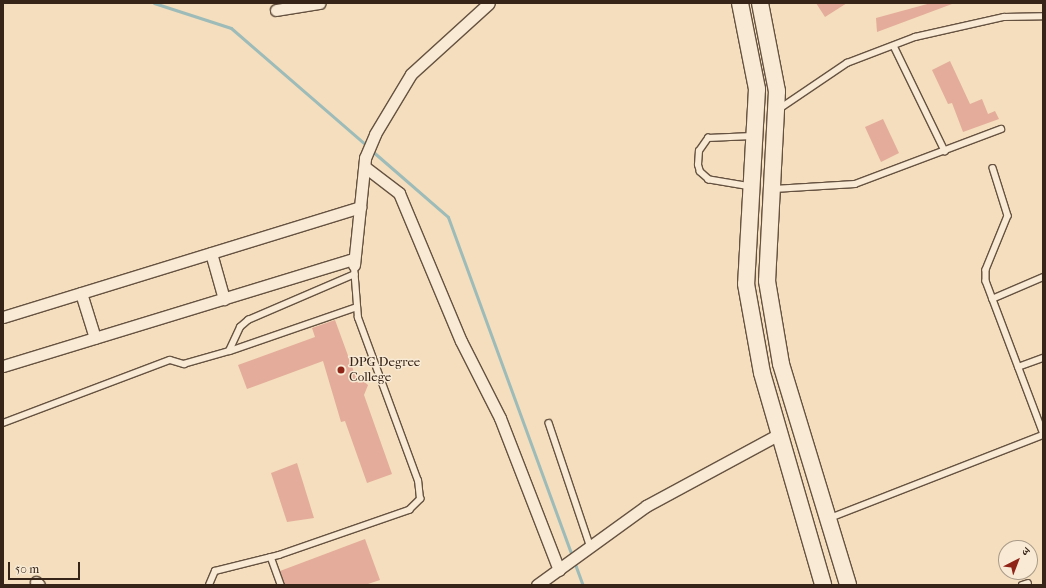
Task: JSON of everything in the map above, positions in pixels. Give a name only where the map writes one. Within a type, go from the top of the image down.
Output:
[{"type":"main road","points":[[740,3],[757,89],[746,284],[762,373],[823,585]]},
{"type":"main road","points":[[760,3],[777,90],[767,281],[780,364],[829,518],[848,585]]},
{"type":"main road","points":[[749,219],[770,219]]},
{"type":"street","points":[[276,10],[319,3]]},
{"type":"street","points":[[3,366],[224,299],[354,267],[365,162],[374,134],[411,74],[489,3]]},
{"type":"street","points":[[365,162],[399,193],[461,342],[500,418],[559,570]]},
{"type":"street","points":[[3,317],[360,207]]},
{"type":"street","points":[[211,253],[224,299]]},
{"type":"street","points":[[81,293],[95,338]]},
{"type":"street","points":[[537,585],[559,570],[580,552],[646,506],[779,434]]},
{"type":"lane","points":[[776,111],[838,67],[894,46],[955,25],[1004,17],[1043,16]]},
{"type":"lane","points":[[894,46],[945,150]]},
{"type":"lane","points":[[772,189],[856,184],[1001,129]]},
{"type":"lane","points":[[751,188],[709,180],[698,165],[698,151],[708,138],[754,136]]},
{"type":"lane","points":[[993,168],[1008,216],[986,270],[992,299],[1043,432]]},
{"type":"lane","points":[[209,585],[215,570],[270,557],[409,510],[420,499],[418,481],[356,307],[354,267],[248,320],[240,327],[229,352]]},
{"type":"lane","points":[[992,299],[1043,277]]},
{"type":"lane","points":[[3,422],[170,360],[184,364],[229,352],[356,307]]},
{"type":"lane","points":[[1018,367],[1043,358]]},
{"type":"lane","points":[[549,423],[590,545]]},
{"type":"lane","points":[[829,518],[1043,435]]},
{"type":"lane","points":[[270,557],[281,585]]},
{"type":"building","points":[[816,3],[847,3],[825,17]]},
{"type":"building","points":[[931,3],[952,4],[877,32],[876,18]]},
{"type":"building","points":[[950,61],[970,104],[982,99],[988,114],[995,111],[999,119],[963,132],[952,103],[948,104],[932,70]]},
{"type":"building","points":[[883,119],[899,153],[881,162],[865,127]]},
{"type":"building","points":[[335,320],[358,383],[363,381],[368,385],[364,395],[392,474],[367,483],[345,421],[341,422],[323,361],[247,389],[238,365],[315,337],[312,328]]},
{"type":"building","points":[[297,463],[314,518],[287,522],[271,473]]},
{"type":"building","points":[[365,539],[380,580],[365,585],[285,585],[280,571]]},
{"type":"waterway","points":[[154,3],[231,28],[367,146]]},
{"type":"waterway","points":[[371,150],[448,217],[583,585]]},
{"type":"place","name":"DPG Degree College","points":[[341,370]]}]
